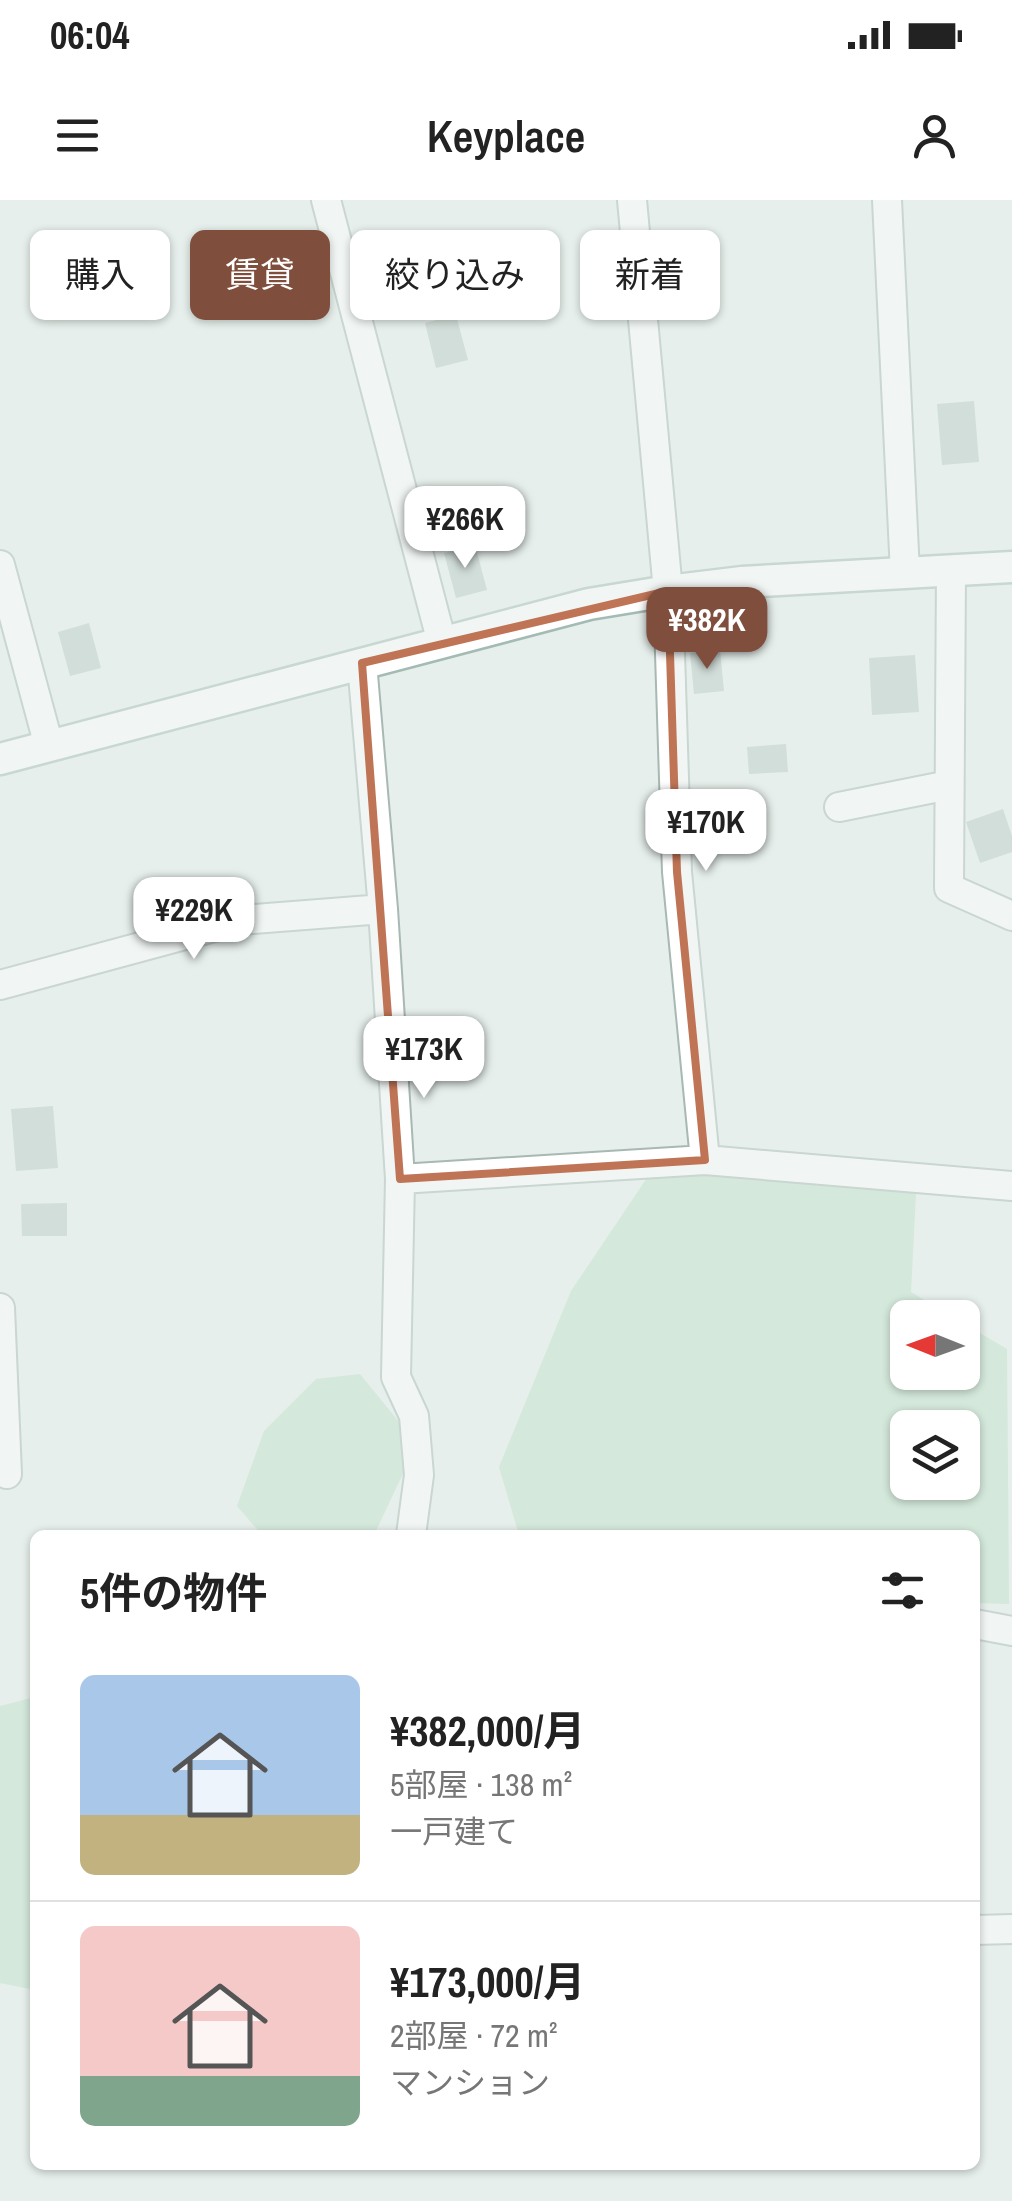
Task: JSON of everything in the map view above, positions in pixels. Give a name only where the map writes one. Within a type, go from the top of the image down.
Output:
[{"type":"street","points":[[326,200],[442,643]]},
{"type":"street","points":[[632,200],[668,591],[677,872],[705,1160]]},
{"type":"street","points":[[887,200],[906,573]]},
{"type":"street","points":[[0,565],[50,746]]},
{"type":"street","points":[[0,759],[589,604],[742,582],[1012,567]]},
{"type":"street","points":[[951,570],[949,888],[1012,916]]},
{"type":"street","points":[[362,663],[400,1178],[396,1377],[414,1416],[418,1475],[411,1530]]},
{"type":"street","points":[[839,808],[950,784]]},
{"type":"street","points":[[0,985],[240,920],[383,909]]},
{"type":"street","points":[[400,1178],[705,1160],[1012,1186]]},
{"type":"street","points":[[0,1308],[7,1474]]},
{"type":"street","points":[[980,1625],[1012,1630]]},
{"type":"street","points":[[980,1930],[1012,1929]]},
{"type":"highlighted area","points":[[668,591],[677,872],[705,1160],[400,1179],[362,663]]},
{"type":"green space","points":[[657,1163],[806,1168],[916,1193],[911,1292],[924,1300],[890,1300],[890,1390],[980,1390],[980,1333],[1007,1349],[1009,1604],[980,1603],[980,1530],[518,1530],[499,1467],[571,1291]]},
{"type":"green space","points":[[360,1374],[417,1444],[376,1530],[258,1530],[237,1506],[264,1431],[316,1379]]},
{"type":"green space","points":[[30,1698],[30,1989],[0,1983],[0,1706]]},
{"type":"building","points":[[457,320],[468,360],[436,368],[425,323]]},
{"type":"building","points":[[974,401],[979,462],[942,465],[937,404]]},
{"type":"building","points":[[475,545],[487,590],[456,598],[444,553]]},
{"type":"building","points":[[89,623],[101,668],[70,676],[58,632]]},
{"type":"building","points":[[720,650],[724,691],[694,694],[690,653]]},
{"type":"building","points":[[915,655],[919,712],[872,715],[869,658]]},
{"type":"building","points":[[786,744],[788,772],[749,774],[747,747]]},
{"type":"building","points":[[749,797],[755,850],[707,855],[701,802]]},
{"type":"building","points":[[1003,809],[1012,836],[1012,852],[980,863],[966,822]]},
{"type":"building","points":[[53,1106],[58,1168],[16,1171],[11,1109]]},
{"type":"building","points":[[67,1203],[67,1236],[22,1236],[21,1204]]}]
